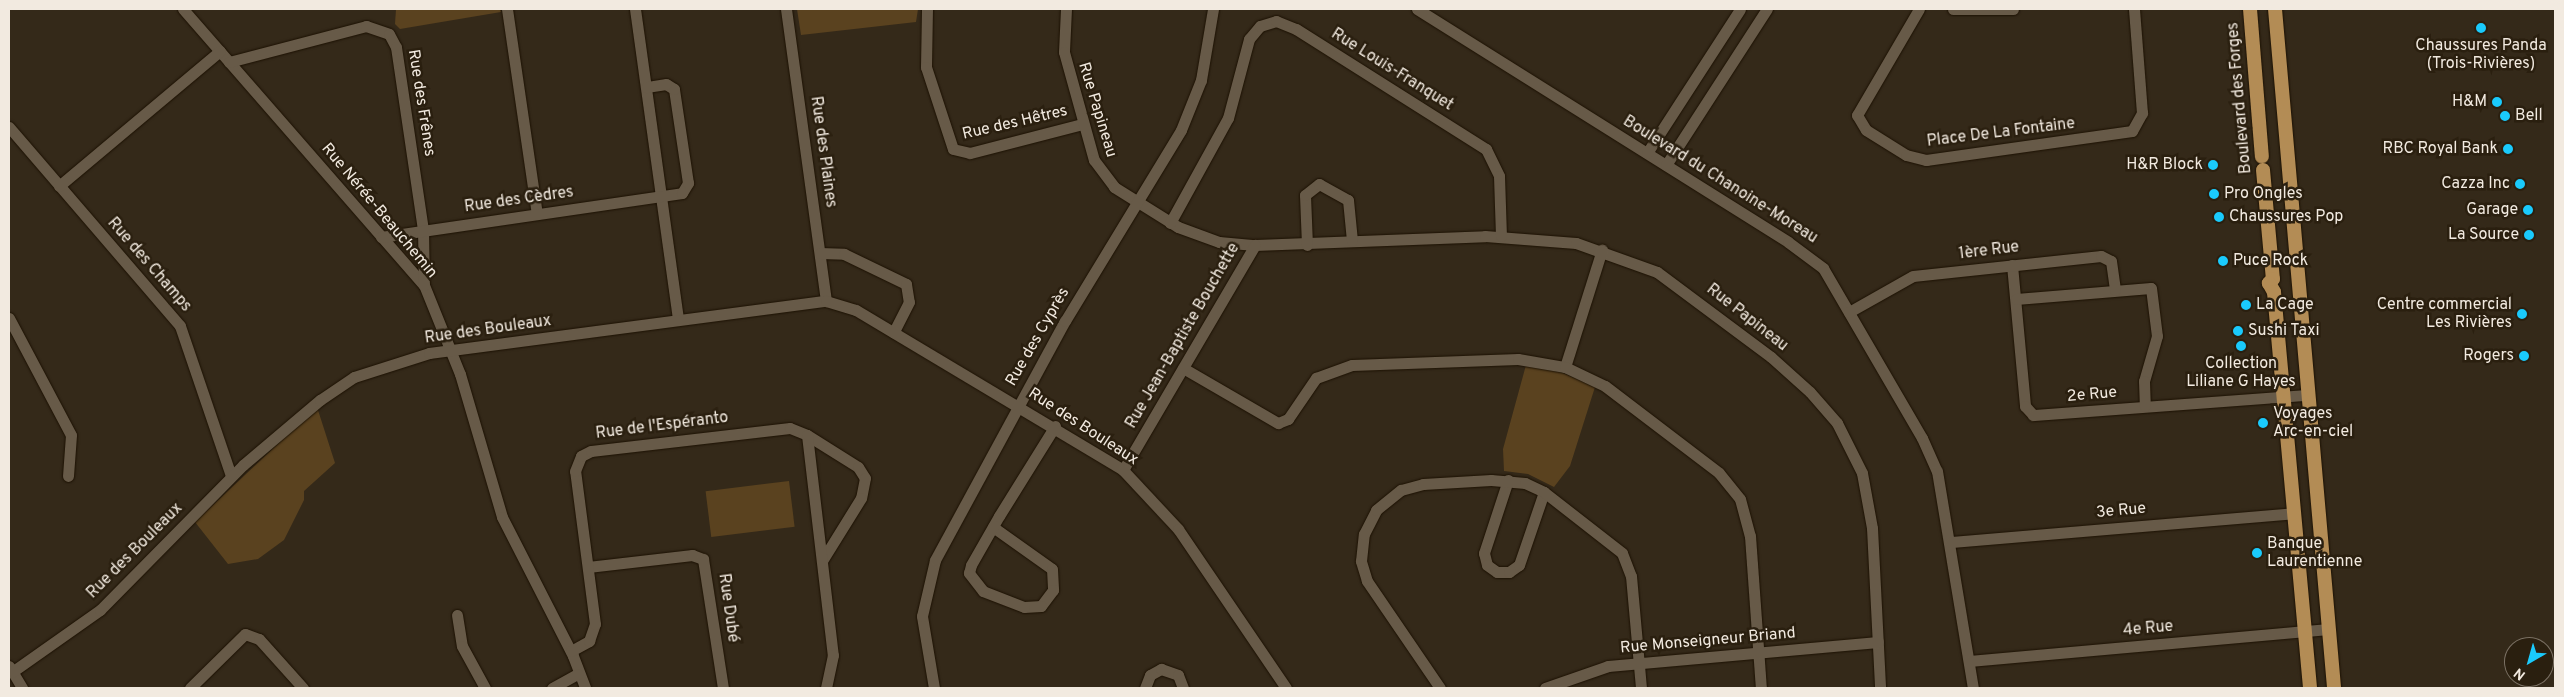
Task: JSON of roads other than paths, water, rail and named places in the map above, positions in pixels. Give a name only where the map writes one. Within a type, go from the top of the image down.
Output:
[{"type":"main road","name":"Boulevard des Forges","points":[[2250,9],[2273,279],[2269,283],[2274,292],[2310,688]]},
{"type":"main road","points":[[2275,9],[2334,688]]},
{"type":"street","name":"Rue Nérée-Beauchemin","points":[[183,9],[424,285],[450,351],[502,517],[571,651],[577,674],[585,688]]},
{"type":"street","points":[[507,9],[537,214]]},
{"type":"street","points":[[635,9],[678,319]]},
{"type":"street","name":"Rue des Plaines","points":[[786,9],[826,301]]},
{"type":"street","name":"Rue des Hêtres","points":[[927,9],[926,67],[953,149],[970,154],[1082,124]]},
{"type":"street","name":"Rue Papineau","points":[[1066,9],[1064,52],[1082,124],[1099,171],[1136,203],[1170,223],[1209,239],[1255,245],[1307,245],[1501,236],[1555,239],[1602,250],[1657,272],[1694,297],[1799,380],[1837,423],[1850,445],[1867,492],[1880,688]]},
{"type":"street","name":"Rue des Cyprès","points":[[934,688],[922,630],[927,581],[1019,404],[1192,105],[1213,9]]},
{"type":"street","name":"Boulevard du Chanoine-Moreau","points":[[1418,9],[1815,259],[1849,312],[1930,454],[1951,542],[1973,688]]},
{"type":"street","points":[[1647,153],[1740,9]]},
{"type":"street","points":[[1666,165],[1766,9]]},
{"type":"street","name":"Place De La Fontaine","points":[[1919,9],[1857,114],[1873,135],[1906,155],[1926,160],[2132,131],[2142,113],[2134,9]]},
{"type":"street","points":[[1953,9],[2013,9]]},
{"type":"street","name":"Rue Louis-Franquet","points":[[1170,223],[1228,118],[1249,39],[1260,26],[1276,21],[1296,29],[1486,149],[1499,176],[1501,236]]},
{"type":"street","name":"Rue des Frênes","points":[[229,62],[366,26],[389,34],[396,47],[423,230],[424,285]]},
{"type":"street","points":[[1717,45],[1736,57]]},
{"type":"street","points":[[59,186],[220,51]]},
{"type":"street","name":"Rue des Cèdres","points":[[381,237],[662,196],[687,189],[683,146],[674,89],[666,84],[646,87]]},
{"type":"street","name":"Rue des Champs","points":[[9,127],[183,330],[231,476]]},
{"type":"street","points":[[1307,245],[1305,195],[1319,184],[1348,200],[1352,242]]},
{"type":"street","name":"Rue Jean-Baptiste Bouchette","points":[[1123,470],[1255,245]]},
{"type":"street","points":[[1565,367],[1602,250]]},
{"type":"street","points":[[820,253],[844,254],[906,284],[909,302],[894,332]]},
{"type":"street","name":"1ère Rue","points":[[1849,312],[1913,276],[2012,264],[2104,256],[2112,264],[2114,290]]},
{"type":"street","name":"2e Rue","points":[[2012,264],[2028,412],[2035,416],[2145,406],[2308,395]]},
{"type":"street","points":[[2016,300],[2148,287],[2153,290],[2156,339],[2143,384],[2145,406]]},
{"type":"street","name":"Rue des Bouleaux","points":[[10,669],[116,596],[231,476],[344,383],[422,354],[826,301],[856,310],[1019,404],[1123,470],[1178,529],[1286,688]]},
{"type":"street","points":[[9,318],[71,435],[68,476]]},
{"type":"street","points":[[1183,368],[1278,423],[1288,419],[1316,378],[1344,366],[1501,358],[1565,367],[1624,398],[1719,474],[1736,493],[1749,528],[1762,688]]},
{"type":"street","points":[[993,527],[1052,569],[1054,590],[1041,606],[1029,608],[1007,602],[970,580],[971,565],[993,527],[1055,426]]},
{"type":"street","name":"Rue de l'Espéranto","points":[[571,651],[589,641],[594,631],[588,567],[575,471],[584,454],[783,429],[807,435],[858,467],[866,478],[861,498],[822,561]]},
{"type":"street","points":[[807,435],[834,662],[826,688]]},
{"type":"street","points":[[1508,480],[1484,553],[1487,565],[1497,572],[1509,572],[1519,565],[1544,492]]},
{"type":"street","points":[[1440,688],[1368,581],[1361,554],[1366,528],[1381,504],[1409,487],[1508,480],[1544,492],[1625,558],[1631,576],[1641,688]]},
{"type":"street","name":"3e Rue","points":[[1951,542],[2294,513]]},
{"type":"street","name":"Rue Dubé","points":[[588,567],[692,556],[703,559],[723,688]]},
{"type":"street","points":[[457,614],[462,646],[485,688]]},
{"type":"street","name":"4e Rue","points":[[1970,661],[2329,629]]},
{"type":"street","points":[[190,688],[237,638],[250,634],[303,688]]},
{"type":"street","name":"Rue Monseigneur Briand","points":[[1545,688],[1593,669],[1639,663],[1878,642]]},
{"type":"street","points":[[1146,688],[1150,675],[1168,668],[1178,675],[1183,688]]},
{"type":"street","points":[[10,669],[22,688]]},
{"type":"street","points":[[552,688],[577,674]]},
{"type":"place","name":"Chaussures Panda (Trois-Rivières)","points":[[2481,28]]},
{"type":"place","name":"H&M","points":[[2497,102]]},
{"type":"place","name":"Bell","points":[[2505,116]]},
{"type":"place","name":"RBC Royal Bank","points":[[2508,149]]},
{"type":"place","name":"H&R Block","points":[[2213,165]]},
{"type":"place","name":"Cazza Inc","points":[[2520,184]]},
{"type":"place","name":"Pro Ongles","points":[[2214,194]]},
{"type":"place","name":"Garage","points":[[2528,210]]},
{"type":"place","name":"Chaussures Pop","points":[[2219,217]]},
{"type":"place","name":"La Source","points":[[2529,235]]},
{"type":"place","name":"Puce Rock","points":[[2223,261]]},
{"type":"place","name":"La Cage","points":[[2246,305]]},
{"type":"place","name":"Centre commercial Les Rivières","points":[[2522,314]]},
{"type":"place","name":"Sushi Taxi","points":[[2238,331]]},
{"type":"place","name":"Collection Liliane G Hayes","points":[[2241,346]]},
{"type":"place","name":"Rogers","points":[[2524,356]]},
{"type":"place","name":"Voyages Arc-en-ciel","points":[[2263,423]]},
{"type":"place","name":"Banque Laurentienne","points":[[2257,553]]}]
